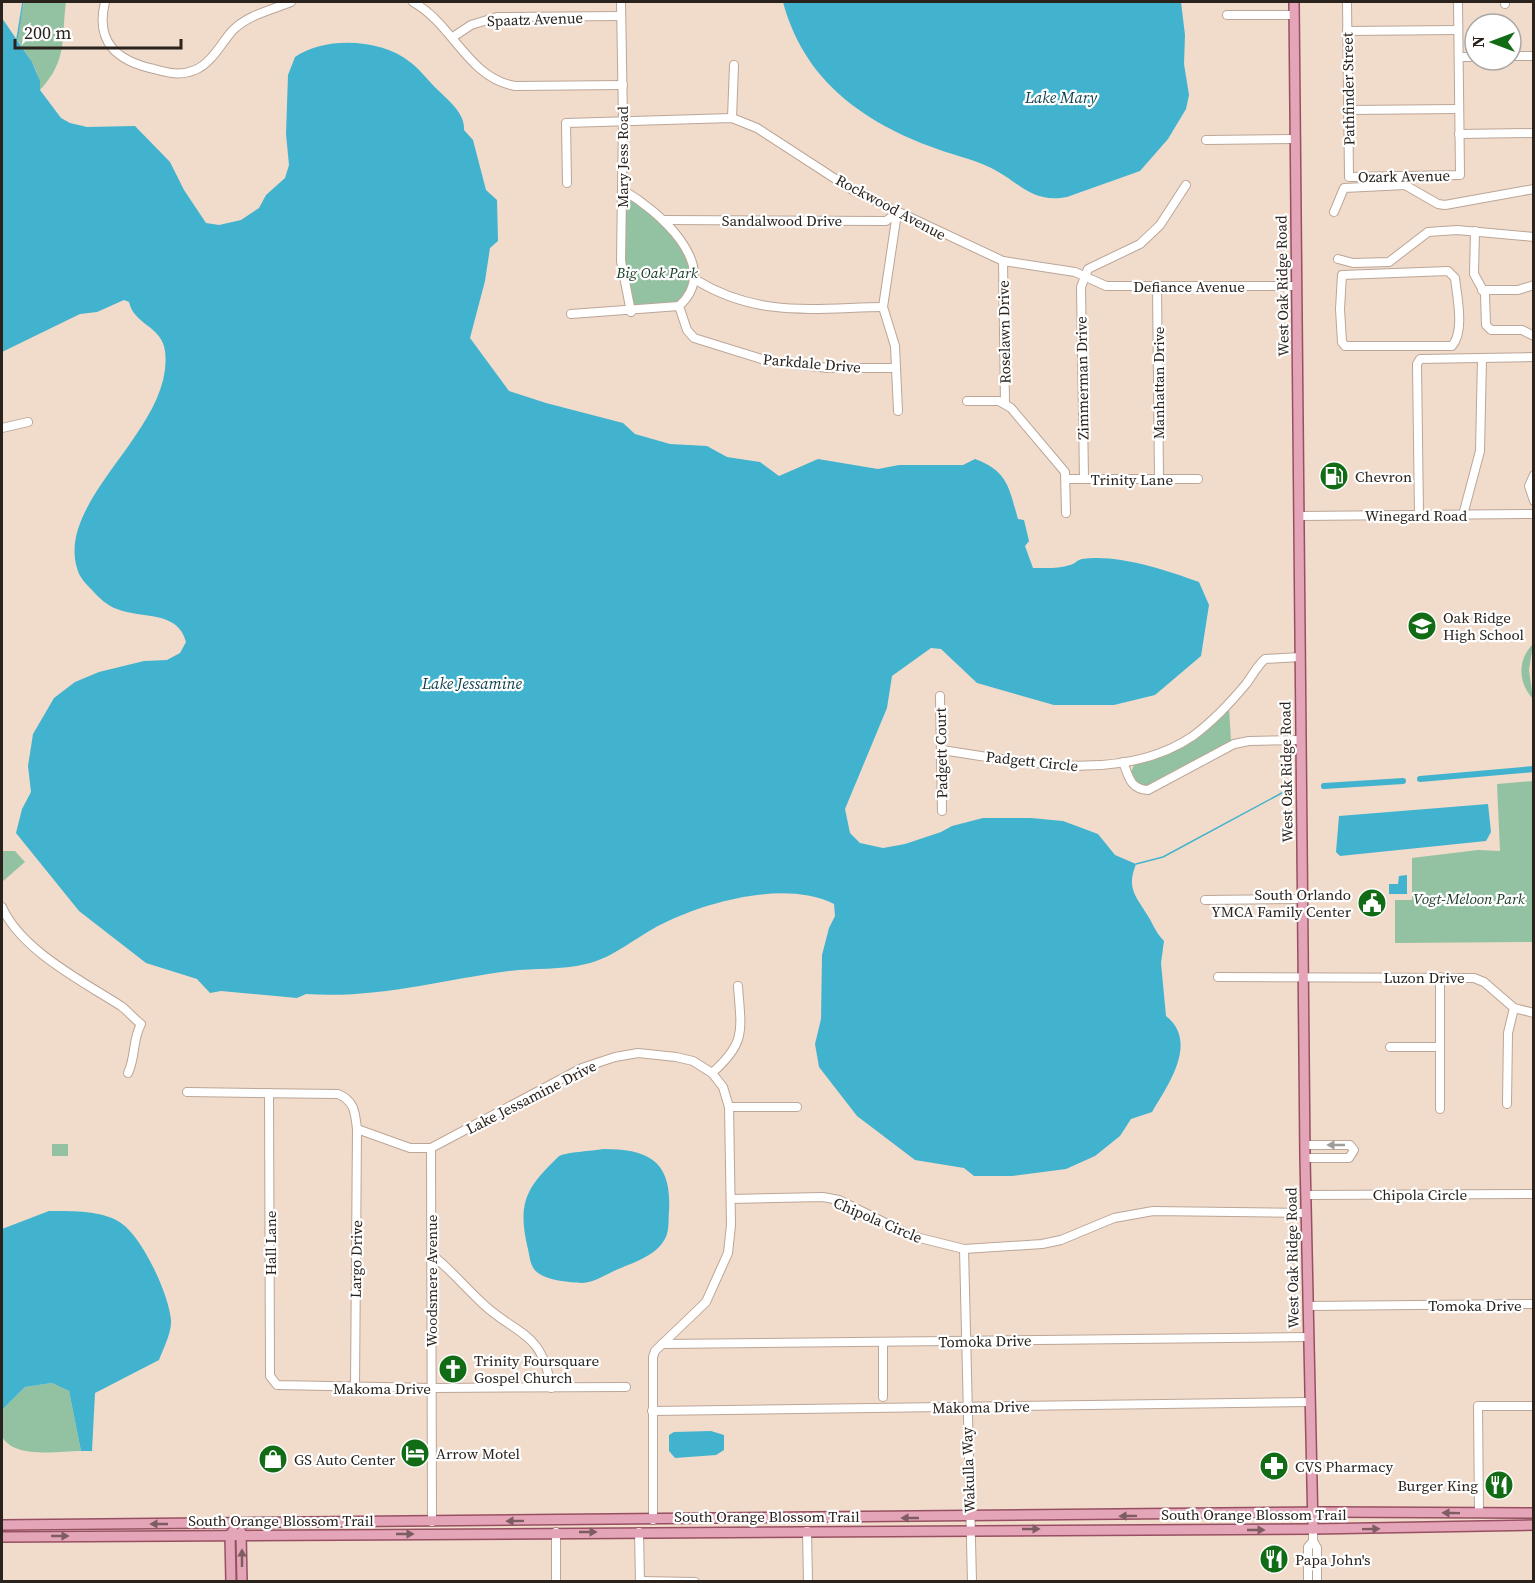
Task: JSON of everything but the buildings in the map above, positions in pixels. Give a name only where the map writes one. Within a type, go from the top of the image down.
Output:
[{"type":"main road","name":"West Oak Ridge Road","points":[[1294,2],[1305,1158],[1313,1529]]},
{"type":"main road","name":"South Orange Blossom Trail","points":[[2,1525],[969,1518],[1312,1513],[1533,1514]]},
{"type":"main road","points":[[788,1531],[799,1525],[801,1519]]},
{"type":"main road","points":[[529,1533],[542,1527],[544,1521]]},
{"type":"main road","points":[[556,1532],[573,1521]]},
{"type":"main road","points":[[231,1581],[230,1535],[238,1524]]},
{"type":"main road","points":[[238,1524],[242,1535],[242,1581]]},
{"type":"main road","name":"South Orange Blossom Trail","points":[[2,1537],[1313,1529],[1533,1525]]},
{"type":"street","points":[[105,2],[102,22],[104,32],[108,42],[120,57],[136,66],[177,74],[203,65],[243,22],[291,2]]},
{"type":"street","points":[[413,2],[437,19],[480,70],[500,83],[515,86],[623,85]]},
{"type":"street","name":"Mary Jess Road","points":[[621,2],[623,85],[621,261],[631,312]]},
{"type":"street","name":"Pathfinder Street","points":[[1347,2],[1349,177]]},
{"type":"street","points":[[1458,2],[1459,134],[1533,133]]},
{"type":"street","points":[[1227,15],[1294,15]]},
{"type":"street","name":"Spaatz Avenue","points":[[453,37],[471,25],[497,17],[621,16]]},
{"type":"street","points":[[1347,31],[1458,30]]},
{"type":"street","points":[[732,118],[734,65]]},
{"type":"street","points":[[1348,110],[1459,109]]},
{"type":"street","name":"Rockwood Avenue","points":[[567,183],[566,123],[732,118],[758,128],[854,191],[1003,261],[1038,268],[1063,269],[1084,276]]},
{"type":"street","name":"Ozark Avenue","points":[[1349,177],[1460,176],[1459,134]]},
{"type":"street","points":[[1206,140],[1295,139]]},
{"type":"street","points":[[1084,276],[1088,269],[1119,256],[1147,238],[1171,212],[1186,185]]},
{"type":"street","points":[[1334,212],[1344,188],[1405,185],[1438,204],[1445,205],[1533,189]]},
{"type":"street","points":[[623,190],[648,205],[664,220],[686,251],[696,280],[719,294],[749,304],[776,309],[883,307]]},
{"type":"street","points":[[897,213],[883,307],[895,346],[898,411]]},
{"type":"street","name":"Sandalwood Drive","points":[[664,220],[886,221],[897,213]]},
{"type":"street","points":[[1338,259],[1353,263],[1389,262],[1428,232],[1474,231],[1533,237]]},
{"type":"street","points":[[1474,231],[1474,274],[1485,294],[1486,325],[1491,330],[1522,330],[1533,336]]},
{"type":"street","name":"Roselawn Drive","points":[[1003,261],[1005,403]]},
{"type":"street","points":[[1448,271],[1455,278],[1458,310],[1458,335],[1452,346],[1345,346],[1342,342],[1341,328],[1341,278],[1346,273],[1448,271]]},
{"type":"street","name":"Defiance Avenue","points":[[1084,276],[1106,286],[1297,286]]},
{"type":"street","name":"Zimmerman Drive","points":[[1084,276],[1081,287],[1084,479]]},
{"type":"street","points":[[571,314],[631,312],[679,306],[689,298],[696,280]]},
{"type":"street","points":[[1482,290],[1518,290],[1533,285]]},
{"type":"street","name":"Manhattan Drive","points":[[1157,286],[1159,479]]},
{"type":"street","name":"Parkdale Drive","points":[[679,306],[687,330],[694,338],[768,361],[828,368],[896,368]]},
{"type":"street","points":[[1419,515],[1417,364],[1420,359],[1533,357]]},
{"type":"street","points":[[1463,515],[1480,451],[1482,358]]},
{"type":"street","points":[[967,401],[1005,403],[1065,472],[1067,479],[1066,513]]},
{"type":"street","points":[[2,428],[28,422]]},
{"type":"street","points":[[1533,475],[1529,486],[1533,501]]},
{"type":"street","name":"Trinity Lane","points":[[1067,479],[1198,478]]},
{"type":"street","name":"Winegard Road","points":[[1299,516],[1533,514]]},
{"type":"street","name":"Padgett Circle","points":[[941,750],[1065,766],[1123,762],[1172,747],[1192,736],[1245,685],[1265,658],[1300,657]]},
{"type":"street","name":"Padgett Court","points":[[940,696],[942,811]]},
{"type":"street","points":[[1123,762],[1132,785],[1137,789],[1148,790],[1234,744],[1249,741],[1301,740]]},
{"type":"street","points":[[1205,900],[1303,899]]},
{"type":"street","points":[[2,907],[7,918],[30,942],[66,971],[121,1006],[141,1024],[134,1037],[133,1061],[128,1073]]},
{"type":"street","name":"Luzon Drive","points":[[1218,977],[1474,978],[1484,982],[1514,1008],[1533,1013]]},
{"type":"street","points":[[1440,977],[1440,1109]]},
{"type":"street","points":[[653,1520],[653,1357],[662,1344],[706,1302],[728,1253],[731,1199],[729,1107],[723,1087],[712,1073],[732,1055],[738,1042],[738,986]]},
{"type":"street","points":[[1507,1104],[1508,1033],[1514,1008]]},
{"type":"street","points":[[1390,1047],[1440,1047]]},
{"type":"street","name":"Lake Jessamine Drive","points":[[431,1148],[582,1068],[615,1057],[638,1053],[676,1057],[693,1061],[712,1073]]},
{"type":"street","points":[[187,1092],[339,1094],[348,1098],[354,1107],[357,1129],[410,1148],[431,1148]]},
{"type":"street","name":"Hall Lane","points":[[269,1093],[270,1376],[272,1381],[281,1387]]},
{"type":"street","points":[[729,1107],[797,1107]]},
{"type":"street","name":"Largo Drive","points":[[355,1388],[357,1129]]},
{"type":"street","points":[[1305,1145],[1350,1145],[1353,1150],[1349,1158],[1305,1158]]},
{"type":"street","name":"Woodsmere Avenue","points":[[431,1148],[432,1522]]},
{"type":"street","name":"Chipola Circle","points":[[1306,1195],[1533,1194]]},
{"type":"street","name":"Chipola Circle","points":[[731,1199],[823,1197],[839,1200],[912,1236],[964,1249],[1042,1244],[1132,1214],[1306,1213]]},
{"type":"street","name":"Wakulla Way","points":[[964,1249],[966,1407],[972,1581]]},
{"type":"street","points":[[431,1254],[482,1304],[524,1332],[544,1360],[551,1388]]},
{"type":"street","name":"Tomoka Drive","points":[[1308,1306],[1533,1304]]},
{"type":"street","name":"Tomoka Drive","points":[[662,1344],[1308,1337]]},
{"type":"street","points":[[883,1342],[883,1397]]},
{"type":"street","name":"Makoma Drive","points":[[281,1387],[626,1387]]},
{"type":"street","name":"Makoma Drive","points":[[652,1411],[1310,1402]]},
{"type":"street","points":[[1479,1513],[1478,1406],[1533,1406]]},
{"type":"street","name":"West Oak Ridge Road","points":[[1313,1529],[1313,1541],[1317,1548],[1317,1581]]},
{"type":"street","points":[[807,1531],[808,1581]]},
{"type":"street","points":[[556,1532],[556,1581]]},
{"type":"street","points":[[639,1532],[640,1581],[695,1581]]},
{"type":"street","name":"West Oak Ridge Road","points":[[1308,1581],[1308,1547],[1313,1541]]},
{"type":"green space","points":[[24,2],[66,2],[62,49],[55,69],[40,90],[35,69],[17,39]]},
{"type":"green space","name":"Big Oak Park","points":[[630,196],[671,234],[685,258],[690,271],[691,285],[679,302],[637,307],[634,304],[626,279],[623,252],[626,198]]},
{"type":"green space","points":[[1533,644],[1529,670],[1533,699],[1524,686],[1521,672],[1524,657]]},
{"type":"green space","points":[[1229,707],[1231,742],[1152,784],[1145,787],[1136,784],[1130,774],[1135,763],[1175,748]]},
{"type":"green space","name":"Vogt-Meloon Park","points":[[1533,781],[1533,942],[1395,943],[1395,900],[1412,900],[1412,858],[1478,850],[1500,851],[1497,784]]},
{"type":"green space","points":[[2,851],[15,851],[25,862],[2,882]]},
{"type":"green space","points":[[52,1144],[68,1144],[68,1156],[52,1156]]},
{"type":"green space","points":[[52,1383],[69,1391],[81,1451],[39,1452],[18,1449],[9,1445],[2,1435],[2,1410],[25,1387]]},
{"type":"water","name":"Lake Mary","points":[[783,2],[1181,2],[1185,35],[1184,64],[1189,95],[1186,109],[1168,139],[1140,171],[1067,197],[1044,197],[1026,190],[989,167],[903,135],[857,108],[819,73],[804,52],[792,29]]},
{"type":"water","name":"Lake Jessamine","points":[[2,18],[32,62],[40,81],[40,90],[61,118],[87,127],[135,126],[170,162],[184,190],[206,223],[219,225],[241,220],[259,208],[266,195],[285,178],[289,165],[286,134],[288,75],[295,57],[308,50],[337,43],[369,45],[398,54],[418,69],[460,114],[464,130],[473,140],[486,190],[497,200],[498,241],[490,248],[485,281],[470,338],[509,391],[623,423],[635,434],[670,444],[707,446],[727,457],[760,462],[779,476],[818,459],[878,469],[899,465],[963,465],[975,459],[994,469],[1006,482],[1018,519],[1024,520],[1029,541],[1025,546],[1033,568],[1061,567],[1082,559],[1111,559],[1157,568],[1199,582],[1209,605],[1201,656],[1155,695],[1114,705],[1054,705],[977,683],[941,649],[931,648],[892,676],[887,708],[845,809],[850,833],[860,843],[883,848],[905,844],[952,826],[983,818],[1031,818],[1063,821],[1098,834],[1115,855],[1136,864],[1132,879],[1133,890],[1164,941],[1161,963],[1166,1016],[1176,1026],[1180,1038],[1177,1064],[1152,1112],[1131,1119],[1120,1136],[1095,1156],[1066,1169],[1012,1176],[974,1176],[964,1168],[915,1160],[857,1116],[819,1067],[815,1044],[821,1019],[822,955],[829,928],[835,916],[834,904],[815,897],[771,894],[724,901],[681,916],[653,929],[606,957],[577,966],[509,971],[358,994],[306,994],[297,998],[221,991],[210,993],[197,979],[146,963],[79,911],[16,833],[22,809],[31,792],[28,766],[33,734],[54,698],[75,682],[99,672],[144,661],[167,660],[180,653],[186,642],[182,632],[167,620],[114,608],[98,596],[79,574],[75,542],[83,515],[98,489],[153,408],[163,380],[165,351],[159,336],[136,316],[129,302],[124,300],[97,312],[80,314],[2,352]]},
{"type":"water","points":[[1488,804],[1491,832],[1486,841],[1340,856],[1336,852],[1339,816]]},
{"type":"water","points":[[1407,875],[1407,894],[1389,894],[1389,884],[1398,884],[1399,876]]},
{"type":"water","points":[[603,1149],[645,1155],[662,1169],[669,1194],[667,1235],[659,1247],[648,1256],[591,1282],[566,1282],[543,1276],[533,1268],[530,1259],[524,1220],[527,1197],[538,1178],[561,1155]]},
{"type":"water","points":[[49,1211],[96,1213],[114,1219],[129,1230],[154,1268],[171,1320],[167,1340],[159,1360],[95,1393],[92,1451],[81,1451],[69,1391],[52,1383],[25,1387],[2,1410],[2,1229]]},
{"type":"water","points":[[711,1431],[724,1435],[724,1450],[716,1455],[675,1458],[669,1451],[669,1435],[674,1432]]},
{"type":"waterway","points":[[17,39],[23,2]]},
{"type":"waterway","points":[[1420,779],[1534,769]]},
{"type":"waterway","points":[[1324,786],[1403,781]]},
{"type":"waterway","points":[[1136,864],[1163,857],[1291,788]]},
{"type":"place","name":"Chevron","points":[[1334,476]]},
{"type":"place","name":"Oak Ridge High School","points":[[1422,626]]},
{"type":"place","name":"South Orlando YMCA Family Center","points":[[1372,903]]},
{"type":"place","name":"Trinity Foursquare Gospel Church","points":[[453,1369]]},
{"type":"place","name":"Arrow Motel","points":[[415,1453]]},
{"type":"place","name":"GS Auto Center","points":[[273,1459]]},
{"type":"place","name":"CVS Pharmacy","points":[[1274,1466]]},
{"type":"place","name":"Burger King","points":[[1499,1485]]},
{"type":"place","name":"Papa John's","points":[[1274,1559]]}]
